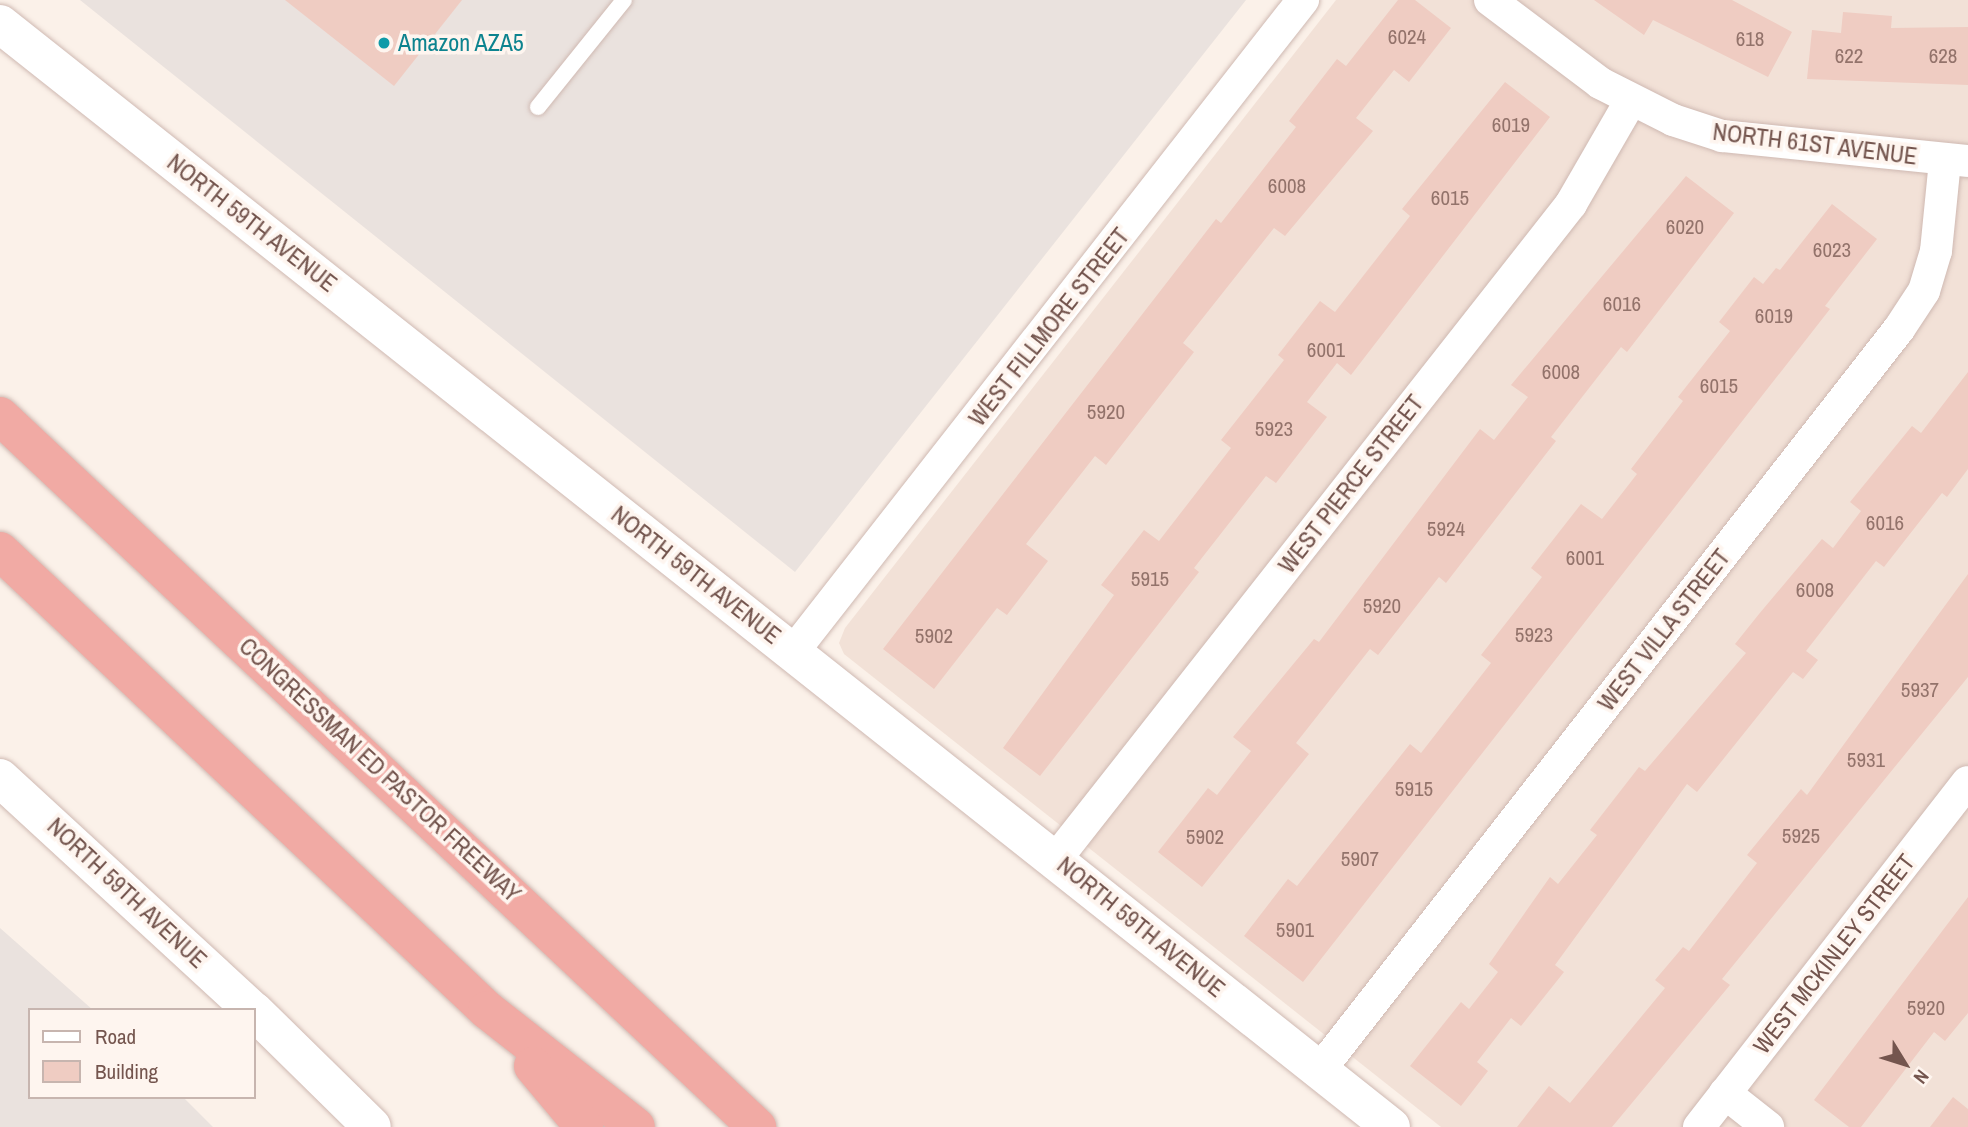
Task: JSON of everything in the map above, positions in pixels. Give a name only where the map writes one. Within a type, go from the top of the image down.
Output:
[{"type":"highway","name":"CONGRESSMAN ED PASTOR FREEWAY","points":[[0,416],[757,1127]]},
{"type":"highway","points":[[0,551],[487,1010],[636,1127]]},
{"type":"highway","points":[[487,1010],[584,1127]]},
{"type":"main road","name":"NORTH 59TH AVENUE","points":[[0,24],[1391,1127]]},
{"type":"main road","name":"NORTH 59TH AVENUE","points":[[0,778],[251,1008]]},
{"type":"main road","name":"NORTH 59TH AVENUE","points":[[256,1013],[372,1127]]},
{"type":"street","name":"WEST FILLMORE STREET","points":[[793,652],[1303,0]]},
{"type":"street","name":"NORTH 61ST AVENUE","points":[[1490,0],[1567,61],[1631,100],[1722,136],[1956,161]]},
{"type":"street","name":"WEST PIERCE STREET","points":[[1056,859],[1571,204],[1631,100]]},
{"type":"street","name":"WEST VILLA STREET","points":[[1320,1071],[1899,329],[1924,291],[1956,161]]},
{"type":"street","name":"WEST MCKINLEY STREET","points":[[1699,1127],[1968,782]]},
{"type":"street","points":[[1725,1093],[1768,1127]]},
{"type":"lane","points":[[538,107],[624,0]]},
{"type":"shaded area","points":[[80,0],[1246,0],[795,572]]},
{"type":"shaded area","points":[[1336,0],[1968,0],[1968,1127],[1441,1127],[844,654],[839,643],[845,628]]},
{"type":"shaded area","points":[[0,928],[91,1008],[28,1008],[28,1099],[185,1099],[213,1127],[0,1127]]},
{"type":"building","name":"Amazon AZA5","points":[[285,0],[462,0],[394,86]]},
{"type":"building","points":[[1398,0],[1415,0],[1451,28],[1409,82],[1394,70],[1356,118],[1373,131],[1285,236],[1274,228],[1183,343],[1194,352],[1106,465],[1095,456],[1026,544],[1048,561],[1007,615],[997,608],[934,689],[883,649],[1216,219],[1221,223],[1296,127],[1289,121],[1337,59],[1346,66]]},
{"type":"building","points":[[1594,0],[1732,0],[1792,32],[1768,77],[1653,20],[1644,35]]},
{"type":"building","points":[[1843,12],[1892,16],[1891,28],[1968,27],[1968,85],[1807,79],[1812,30],[1841,33]]},
{"type":"building","points":[[1505,82],[1550,117],[1351,375],[1337,363],[1307,402],[1327,417],[1276,483],[1266,476],[1194,568],[1199,572],[1040,776],[1003,748],[1114,595],[1101,585],[1144,530],[1159,541],[1231,448],[1221,440],[1284,360],[1278,355],[1320,301],[1335,312],[1410,216],[1402,209]]},
{"type":"building","points":[[1686,176],[1734,213],[1627,352],[1621,347],[1551,437],[1556,441],[1446,583],[1439,577],[1378,655],[1370,649],[1296,743],[1309,754],[1202,887],[1158,852],[1208,788],[1217,795],[1251,751],[1233,737],[1314,639],[1319,642],[1480,429],[1494,440],[1528,397],[1511,385]]},
{"type":"building","points":[[1832,204],[1877,239],[1825,306],[1830,309],[1303,982],[1244,936],[1288,879],[1297,886],[1410,744],[1421,753],[1491,663],[1481,655],[1542,577],[1531,568],[1581,504],[1602,519],[1637,474],[1631,469],[1683,401],[1678,397],[1730,331],[1719,322],[1754,277],[1763,284],[1776,268],[1780,270]]},
{"type":"building","points":[[1968,372],[1968,469],[1947,497],[1942,493],[1884,567],[1876,561],[1806,651],[1818,660],[1803,679],[1793,672],[1697,792],[1687,784],[1555,965],[1564,972],[1521,1026],[1511,1018],[1477,1062],[1488,1071],[1461,1106],[1410,1066],[1461,1002],[1469,1009],[1498,972],[1489,964],[1550,877],[1558,884],[1597,835],[1590,830],[1639,767],[1645,771],[1746,653],[1735,644],[1759,614],[1822,539],[1833,548],[1861,511],[1850,502],[1912,426],[1921,433]]},
{"type":"building","points":[[1968,574],[1968,677],[1722,979],[1730,985],[1612,1127],[1517,1127],[1549,1086],[1570,1103],[1665,988],[1655,980],[1683,947],[1689,951],[1757,863],[1747,855],[1801,789],[1807,795]]},
{"type":"building","points":[[1968,897],[1968,1013],[1945,1041],[1934,1032],[1861,1127],[1849,1127],[1814,1100]]},
{"type":"building","points":[[1953,1097],[1968,1109],[1968,1127],[1930,1127]]},
{"type":"place","name":"Amazon AZA5","points":[[384,43]]}]
